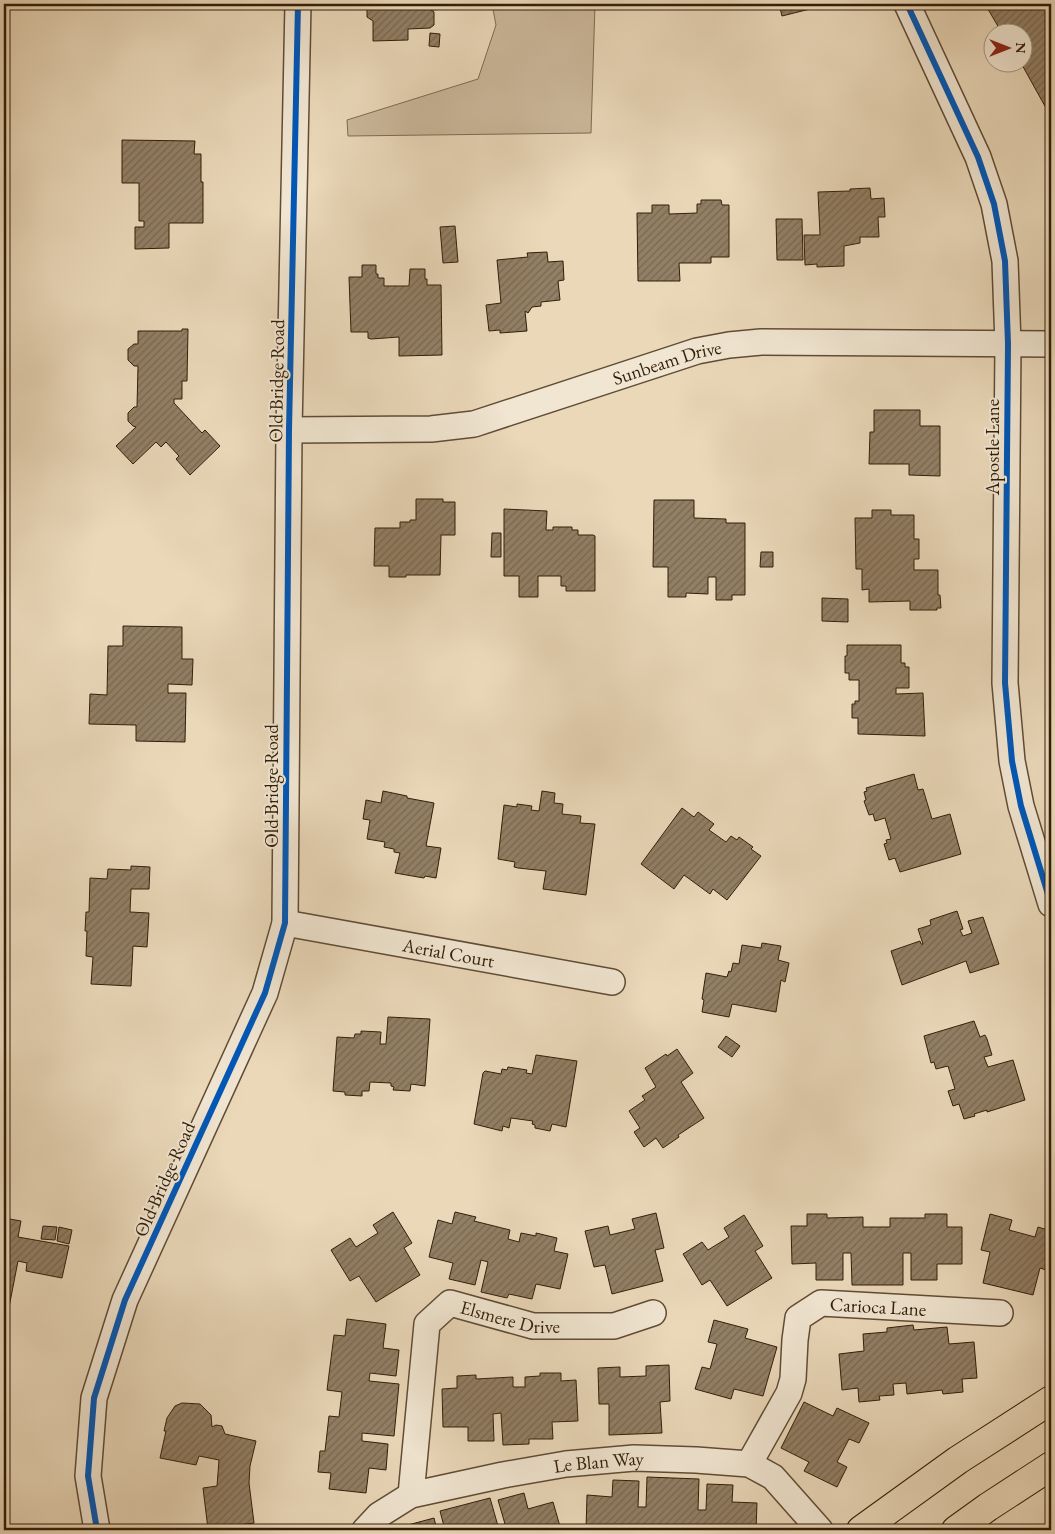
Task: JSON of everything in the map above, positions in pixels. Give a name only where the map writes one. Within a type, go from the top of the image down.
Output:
[{"type":"main road","points":[[861,1530],[958,1460],[1051,1400]]},
{"type":"main road","points":[[956,1530],[1051,1466]]},
{"type":"street","name":"Old Bridge Road","points":[[97,1530],[88,1476],[94,1398],[126,1300],[265,993],[285,923],[290,430],[298,4]]},
{"type":"street","name":"Apostle Lane","points":[[907,4],[978,157],[994,204],[1006,261],[1008,344],[1007,702],[1012,761],[1021,806],[1051,904]]},
{"type":"street","name":"Sunbeam Drive","points":[[290,430],[431,429],[474,424],[697,351],[729,345],[762,342],[1051,344]]},
{"type":"street","name":"Aerial Court","points":[[285,923],[612,982]]},
{"type":"street","name":"Elsmere Drive","points":[[411,1496],[427,1324],[450,1303],[534,1326],[614,1326],[653,1313]]},
{"type":"street","name":"Carioca Lane","points":[[749,1464],[789,1393],[793,1379],[798,1318],[821,1303],[1000,1313]]},
{"type":"street","name":"Le Blan Way","points":[[365,1530],[379,1515],[411,1496],[503,1475],[586,1462],[634,1458],[749,1464],[773,1477],[820,1530]]},
{"type":"shaded area","points":[[492,4],[595,4],[591,133],[348,136],[347,120],[478,79],[496,25]]},
{"type":"building","points":[[367,4],[445,4],[445,9],[431,10],[434,12],[434,25],[430,28],[408,29],[408,40],[373,41],[373,21],[367,17]]},
{"type":"building","points":[[779,4],[809,4],[810,9],[782,16]]},
{"type":"building","points":[[985,4],[1051,4],[1051,105],[1046,108],[1026,72],[1032,72],[1032,22],[996,22]]},
{"type":"building","points":[[430,33],[440,34],[439,47],[429,46]]},
{"type":"building","points":[[122,140],[195,141],[194,154],[201,154],[203,223],[169,223],[169,248],[135,249],[135,227],[144,227],[144,221],[139,221],[139,183],[122,183]]},
{"type":"building","points":[[870,188],[871,199],[884,198],[885,217],[878,217],[879,237],[860,237],[860,243],[844,246],[844,266],[817,267],[817,264],[805,265],[804,235],[820,235],[818,192]]},
{"type":"building","points":[[701,200],[721,200],[722,205],[729,205],[729,257],[711,257],[711,263],[679,263],[680,281],[638,281],[637,213],[652,213],[652,205],[669,205],[669,214],[697,213],[697,204],[701,204]]},
{"type":"building","points":[[776,219],[802,219],[803,260],[777,260]]},
{"type":"building","points":[[455,226],[458,262],[443,263],[440,227]]},
{"type":"building","points":[[547,252],[548,262],[563,261],[564,280],[558,281],[560,300],[541,302],[541,306],[532,307],[528,313],[525,311],[527,331],[500,333],[500,330],[489,331],[486,305],[501,303],[497,260],[528,257],[527,253]]},
{"type":"building","points":[[362,265],[376,265],[376,274],[378,274],[378,278],[384,278],[384,286],[409,286],[410,269],[425,269],[427,285],[441,285],[442,355],[399,356],[399,337],[371,339],[368,338],[368,332],[351,332],[349,277],[362,277]]},
{"type":"building","points":[[182,329],[188,329],[187,381],[182,381],[182,399],[174,399],[174,403],[202,433],[205,430],[220,446],[190,475],[176,459],[179,456],[166,442],[161,447],[156,442],[133,464],[116,446],[136,427],[128,421],[128,413],[134,407],[137,407],[138,366],[134,366],[128,360],[128,349],[134,344],[138,344],[138,331],[182,331]]},
{"type":"building","points":[[874,410],[920,410],[920,426],[940,426],[940,476],[909,475],[909,464],[869,464],[870,432],[874,432]]},
{"type":"building","points":[[416,499],[443,499],[443,502],[455,502],[455,535],[441,535],[440,575],[389,577],[389,566],[374,566],[375,528],[400,528],[400,522],[416,520]]},
{"type":"building","points":[[654,500],[694,500],[694,518],[726,519],[726,523],[745,523],[745,595],[732,595],[732,600],[716,600],[716,577],[708,577],[708,594],[686,593],[686,597],[668,597],[668,567],[653,567]]},
{"type":"building","points":[[504,509],[547,511],[546,530],[553,530],[553,527],[572,527],[572,530],[578,530],[578,535],[595,536],[595,591],[566,591],[566,586],[561,586],[561,576],[538,576],[538,597],[519,597],[519,576],[504,576]]},
{"type":"building","points":[[872,510],[891,510],[891,515],[914,515],[914,539],[919,539],[919,559],[914,559],[914,570],[938,570],[938,595],[940,595],[941,608],[937,608],[937,610],[910,610],[910,601],[869,602],[869,589],[862,590],[862,569],[856,569],[855,518],[872,518]]},
{"type":"building","points":[[492,533],[501,533],[501,557],[491,557]]},
{"type":"building","points":[[761,552],[773,552],[773,567],[760,567]]},
{"type":"building","points":[[822,598],[848,599],[848,622],[822,621]]},
{"type":"building","points":[[123,626],[182,627],[182,659],[193,659],[192,685],[168,684],[168,693],[186,693],[185,742],[136,741],[136,725],[89,724],[90,694],[107,695],[108,646],[123,646]]},
{"type":"building","points":[[847,645],[901,645],[901,663],[905,663],[905,667],[909,667],[909,688],[896,688],[896,694],[923,693],[925,736],[858,734],[858,718],[852,718],[852,704],[855,704],[855,701],[859,701],[859,680],[849,680],[849,673],[845,673]]},
{"type":"building","points":[[914,774],[918,790],[923,789],[932,819],[950,814],[961,854],[900,872],[895,858],[889,860],[884,844],[887,843],[886,840],[891,839],[885,818],[875,821],[873,814],[869,815],[864,801],[866,800],[864,792],[867,791],[866,788]]},
{"type":"building","points":[[383,791],[434,803],[426,846],[441,848],[436,878],[395,873],[400,853],[394,852],[394,849],[384,847],[385,842],[367,839],[370,820],[363,819],[366,800],[381,803]]},
{"type":"building","points":[[542,791],[555,793],[554,803],[563,804],[562,814],[581,816],[580,823],[595,824],[586,895],[543,889],[546,871],[514,867],[515,862],[498,859],[504,805],[517,807],[517,804],[532,806],[531,810],[539,811]]},
{"type":"building","points":[[682,808],[694,817],[698,812],[714,824],[709,830],[726,842],[731,836],[737,840],[739,837],[753,847],[751,849],[761,856],[727,900],[713,889],[710,894],[684,875],[674,889],[641,864]]},
{"type":"building","points":[[131,866],[150,867],[149,889],[131,889],[130,912],[149,913],[147,947],[133,946],[131,986],[91,984],[93,957],[86,956],[87,931],[85,931],[86,912],[89,912],[90,878],[107,879],[108,869],[131,870]]},
{"type":"building","points":[[957,911],[963,929],[960,930],[963,936],[972,933],[968,921],[983,917],[999,964],[970,973],[966,961],[902,985],[891,951],[920,941],[923,944],[918,929],[931,925],[930,920]]},
{"type":"building","points":[[762,943],[781,946],[778,960],[789,963],[785,982],[781,980],[776,1012],[732,1004],[729,1017],[702,1012],[706,973],[727,977],[729,971],[731,972],[733,963],[739,964],[742,945],[761,948]]},
{"type":"building","points":[[388,1017],[430,1019],[425,1086],[411,1084],[410,1091],[393,1090],[394,1087],[391,1086],[391,1083],[370,1082],[369,1091],[362,1091],[362,1096],[345,1095],[345,1092],[333,1091],[337,1037],[354,1038],[355,1034],[361,1034],[361,1031],[381,1032],[380,1044],[386,1044]]},
{"type":"building","points":[[974,1021],[980,1037],[985,1035],[992,1055],[984,1057],[988,1067],[1013,1060],[1025,1100],[987,1112],[987,1110],[974,1114],[975,1116],[964,1119],[959,1104],[953,1106],[948,1091],[955,1089],[948,1066],[936,1069],[934,1062],[931,1063],[924,1036]]},
{"type":"building","points":[[726,1036],[740,1046],[732,1057],[718,1047]]},
{"type":"building","points":[[677,1049],[693,1073],[681,1082],[704,1118],[678,1135],[679,1137],[663,1148],[656,1138],[644,1147],[634,1132],[640,1128],[629,1111],[645,1100],[642,1096],[656,1087],[645,1068]]},
{"type":"building","points":[[536,1055],[577,1061],[566,1127],[552,1124],[550,1131],[535,1128],[535,1125],[532,1124],[533,1121],[511,1118],[509,1128],[503,1126],[502,1131],[474,1124],[483,1073],[485,1071],[501,1074],[502,1069],[507,1070],[508,1067],[527,1070],[526,1073],[532,1074]]},
{"type":"building","points":[[393,1212],[412,1243],[404,1248],[420,1275],[376,1302],[359,1276],[350,1281],[331,1250],[350,1238],[356,1247],[378,1233],[373,1225]]},
{"type":"building","points":[[455,1212],[476,1217],[474,1221],[510,1230],[508,1239],[519,1242],[521,1233],[536,1236],[536,1233],[557,1238],[554,1251],[568,1254],[560,1289],[536,1284],[532,1299],[509,1294],[507,1298],[481,1292],[488,1262],[481,1260],[475,1285],[449,1279],[453,1263],[429,1257],[438,1220],[452,1224]]},
{"type":"building","points":[[656,1213],[664,1248],[655,1250],[663,1281],[612,1294],[605,1265],[594,1267],[585,1231],[608,1226],[610,1235],[635,1229],[632,1219]]},
{"type":"building","points":[[807,1214],[827,1214],[827,1218],[863,1217],[863,1227],[890,1227],[890,1218],[925,1218],[925,1214],[947,1214],[947,1227],[962,1227],[962,1264],[937,1264],[937,1280],[911,1280],[911,1253],[903,1253],[903,1285],[852,1285],[851,1253],[843,1253],[843,1280],[816,1280],[816,1263],[792,1264],[791,1226],[807,1226]]},
{"type":"building","points":[[990,1214],[1012,1220],[1009,1230],[1035,1237],[1038,1227],[1051,1231],[1051,1263],[1049,1271],[1040,1268],[1033,1295],[983,1283],[990,1252],[981,1250]]},
{"type":"building","points":[[744,1215],[763,1246],[755,1251],[772,1278],[727,1306],[710,1280],[702,1285],[683,1254],[702,1242],[708,1250],[729,1237],[724,1228]]},
{"type":"building","points":[[4,1218],[21,1221],[18,1237],[69,1246],[62,1278],[26,1271],[27,1263],[18,1261],[4,1333]]},
{"type":"building","points":[[43,1226],[57,1227],[55,1240],[41,1239]]},
{"type":"building","points":[[59,1227],[72,1230],[69,1244],[57,1241]]},
{"type":"building","points":[[347,1319],[386,1324],[383,1348],[399,1350],[396,1376],[370,1373],[369,1381],[399,1384],[394,1436],[362,1433],[362,1441],[388,1444],[386,1470],[369,1468],[366,1493],[329,1489],[331,1473],[318,1472],[320,1451],[325,1451],[329,1416],[339,1417],[342,1392],[327,1390],[334,1335],[345,1336]]},
{"type":"building","points":[[714,1320],[748,1329],[745,1338],[777,1347],[763,1396],[734,1389],[731,1399],[695,1389],[702,1367],[710,1369],[717,1344],[708,1342]]},
{"type":"building","points":[[913,1325],[914,1330],[947,1327],[949,1344],[974,1342],[977,1378],[962,1379],[963,1392],[943,1394],[942,1390],[907,1394],[906,1383],[893,1384],[894,1395],[879,1396],[880,1400],[859,1402],[858,1388],[842,1390],[839,1354],[864,1351],[863,1334],[887,1332],[887,1328]]},
{"type":"building","points":[[669,1365],[670,1401],[660,1402],[662,1433],[609,1435],[609,1404],[599,1404],[598,1368],[620,1367],[620,1377],[646,1376],[646,1366]]},
{"type":"building","points":[[540,1373],[561,1373],[561,1381],[576,1380],[578,1421],[552,1422],[553,1439],[529,1439],[529,1444],[503,1445],[501,1413],[493,1414],[494,1441],[468,1441],[468,1427],[443,1427],[442,1389],[457,1388],[457,1376],[476,1375],[476,1379],[513,1377],[513,1387],[525,1387],[525,1377],[540,1376]]},
{"type":"building","points":[[804,1402],[833,1416],[837,1408],[869,1423],[859,1443],[849,1439],[837,1462],[847,1467],[837,1487],[804,1471],[809,1462],[781,1448]]},
{"type":"building","points":[[182,1403],[200,1404],[211,1415],[212,1427],[216,1425],[222,1426],[225,1434],[256,1441],[250,1466],[249,1483],[254,1523],[208,1529],[203,1488],[217,1486],[219,1460],[199,1456],[196,1465],[160,1458],[167,1418],[175,1406]]},
{"type":"building","points":[[647,1477],[699,1479],[698,1510],[706,1510],[707,1484],[733,1485],[732,1502],[757,1503],[756,1530],[586,1530],[587,1495],[612,1497],[613,1480],[639,1481],[638,1507],[646,1507]]},
{"type":"building","points":[[524,1493],[528,1509],[553,1502],[561,1530],[445,1530],[440,1511],[490,1498],[498,1526],[505,1524],[498,1500]]},
{"type":"building","points":[[434,1518],[437,1530],[409,1530],[408,1525]]},
{"type":"cycle path","points":[[97,1530],[88,1476],[94,1398],[125,1300],[265,993],[285,923],[289,430],[298,4]]},
{"type":"cycle path","points":[[907,4],[978,157],[994,204],[1005,261],[1008,344],[1005,683],[1012,761],[1021,806],[1051,904]]}]
